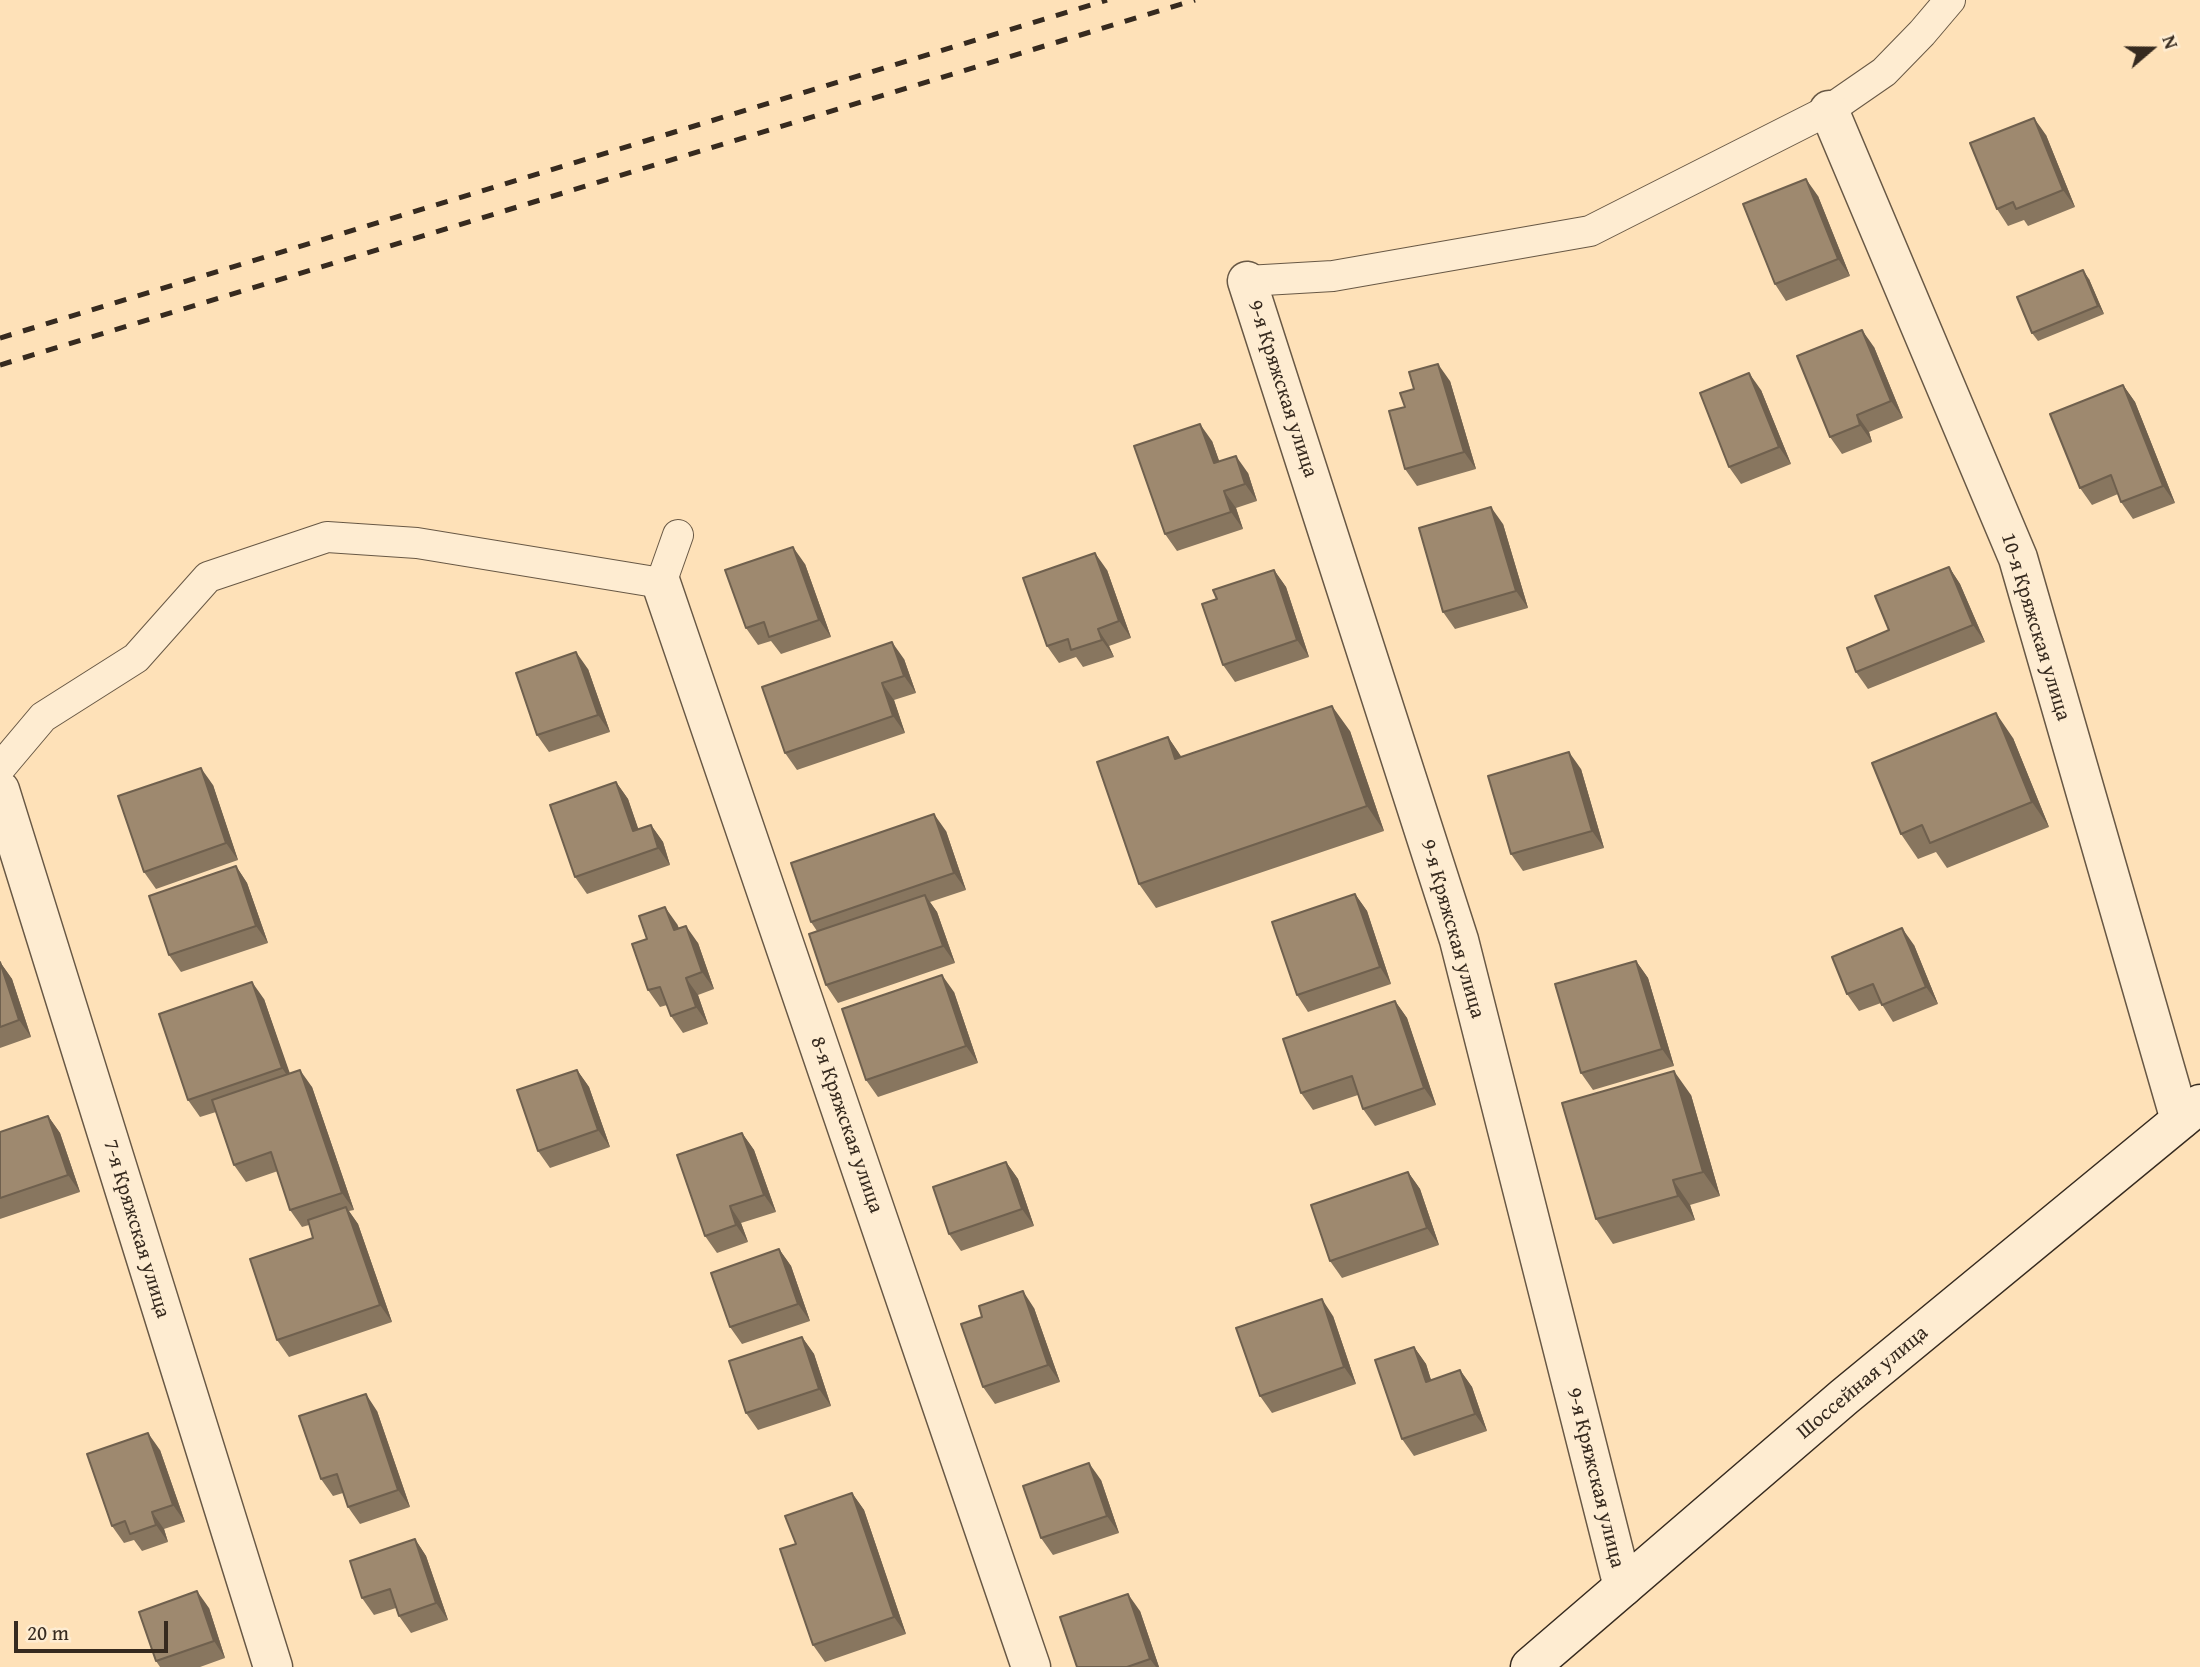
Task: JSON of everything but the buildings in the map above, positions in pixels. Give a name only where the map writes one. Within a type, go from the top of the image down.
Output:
[{"type":"street","name":"10-я Кряжская улица","points":[[1829,110],[2018,558],[2190,1112]]},
{"type":"street","name":"9-я Кряжская улица","points":[[1247,281],[1459,940],[1623,1587]]},
{"type":"street","name":"8-я Кряжская улица","points":[[661,583],[1031,1667]]},
{"type":"street","name":"7-я Кряжская улица","points":[[0,790],[273,1667]]},
{"type":"street","name":"Шоссейная улица","points":[[1530,1667],[1834,1406],[2190,1112]]},
{"type":"lane","points":[[1247,281],[1333,276],[1590,231],[1829,110],[1884,72],[1950,0]]},
{"type":"lane","points":[[0,768],[43,717],[136,658],[208,578],[327,537],[417,543],[661,583],[678,535]]},
{"type":"railway","points":[[0,338],[1107,0]]},
{"type":"railway","points":[[0,365],[1195,0]]}]
